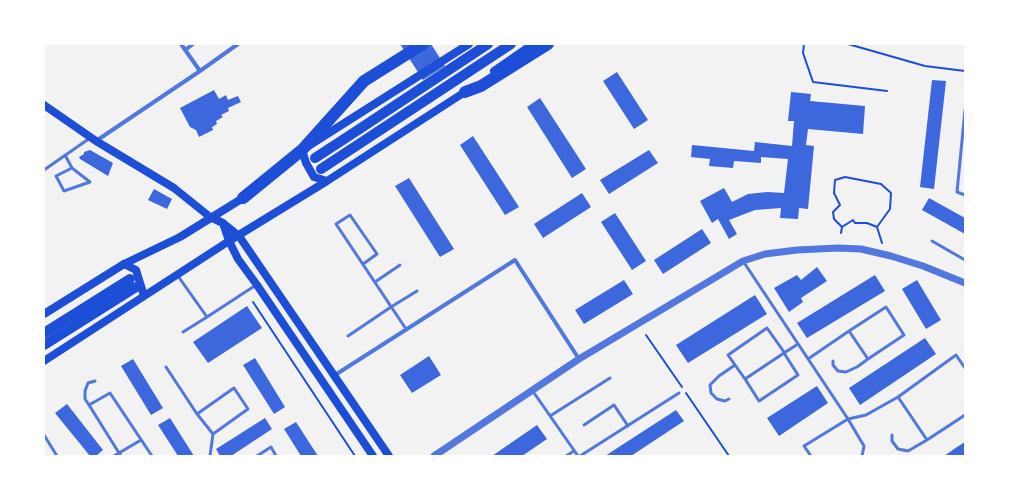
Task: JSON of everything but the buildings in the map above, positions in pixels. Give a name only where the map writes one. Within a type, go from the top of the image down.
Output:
[{"type":"highway","points":[[242,198],[302,150],[364,81],[424,44]]},
{"type":"highway","points":[[465,92],[481,86],[548,44]]},
{"type":"main road","points":[[327,181],[314,177],[306,164],[302,150],[469,44]]},
{"type":"main road","points":[[314,158],[488,44]]},
{"type":"main road","points":[[321,169],[511,44]]},
{"type":"main road","points":[[44,361],[228,241],[239,236],[327,181],[465,92],[533,44]]},
{"type":"main road","points":[[44,105],[94,139],[174,188],[210,217],[224,223],[239,236],[389,456]]},
{"type":"main road","points":[[44,314],[124,264],[180,237],[242,198]]},
{"type":"main road","points":[[224,223],[228,241],[238,259],[373,456]]},
{"type":"main road","points":[[124,264],[136,270],[144,296]]},
{"type":"main road","points":[[44,333],[133,283],[44,346]]},
{"type":"street","points":[[181,44],[200,70]]},
{"type":"street","points":[[185,50],[193,44]]},
{"type":"street","points":[[94,139],[238,44]]},
{"type":"street","points":[[434,456],[579,359],[743,261],[765,254],[797,250],[838,248],[861,249],[892,256],[923,266],[965,283]]},
{"type":"street","points":[[335,375],[515,260],[579,359]]},
{"type":"lane","points":[[965,110],[963,143],[957,192],[965,195]]},
{"type":"lane","points":[[44,170],[65,155],[94,139]]},
{"type":"lane","points":[[65,155],[72,168],[90,182],[64,191],[56,176],[72,168]]},
{"type":"lane","points":[[363,264],[377,254],[350,215],[336,224],[406,329]]},
{"type":"lane","points":[[932,242],[965,260]]},
{"type":"lane","points":[[743,261],[848,419],[864,446],[862,456]]},
{"type":"lane","points":[[375,282],[400,265]]},
{"type":"lane","points":[[177,275],[207,317]]},
{"type":"lane","points":[[183,332],[257,285]]},
{"type":"lane","points":[[348,336],[417,291]]},
{"type":"lane","points":[[808,359],[886,307],[904,335],[857,367],[846,372],[838,371],[833,365],[833,361]]},
{"type":"lane","points":[[767,328],[798,375],[759,401],[735,365],[728,355],[767,328]]},
{"type":"lane","points":[[849,331],[868,359]]},
{"type":"lane","points":[[745,380],[798,344]]},
{"type":"lane","points":[[811,456],[804,446],[848,419],[866,415],[898,397],[956,355],[965,368]]},
{"type":"lane","points":[[728,399],[725,401],[717,399],[711,393],[710,385],[719,376],[735,365]]},
{"type":"lane","points":[[166,367],[197,414],[213,434],[210,456]]},
{"type":"lane","points":[[550,416],[610,378]]},
{"type":"lane","points":[[95,381],[88,384],[85,390],[85,398],[120,455]]},
{"type":"lane","points":[[197,414],[234,388],[248,409],[213,434]]},
{"type":"lane","points":[[532,390],[579,456],[679,393]]},
{"type":"lane","points":[[89,405],[110,393],[152,456]]},
{"type":"lane","points":[[898,397],[927,440]]},
{"type":"lane","points":[[584,425],[614,405],[628,426]]},
{"type":"lane","points":[[892,434],[892,441],[898,449],[908,451],[965,414]]},
{"type":"lane","points":[[44,435],[57,456]]},
{"type":"lane","points":[[114,456],[120,455],[141,440]]},
{"type":"lane","points":[[257,456],[271,447],[276,456]]},
{"type":"lane","points":[[566,456],[574,451]]},
{"type":"path","points":[[804,44],[803,53],[812,82],[887,91]]},
{"type":"path","points":[[848,44],[925,66],[965,71]]},
{"type":"path","points":[[842,233],[842,227],[834,219],[833,212],[840,205],[834,193],[835,180],[845,177],[881,184],[891,193],[890,209],[877,227]]},
{"type":"path","points":[[842,227],[853,220],[855,222],[867,223],[877,227]]},
{"type":"path","points":[[877,227],[882,243]]},
{"type":"path","points":[[254,302],[355,456]]},
{"type":"path","points":[[646,335],[729,456]]}]
